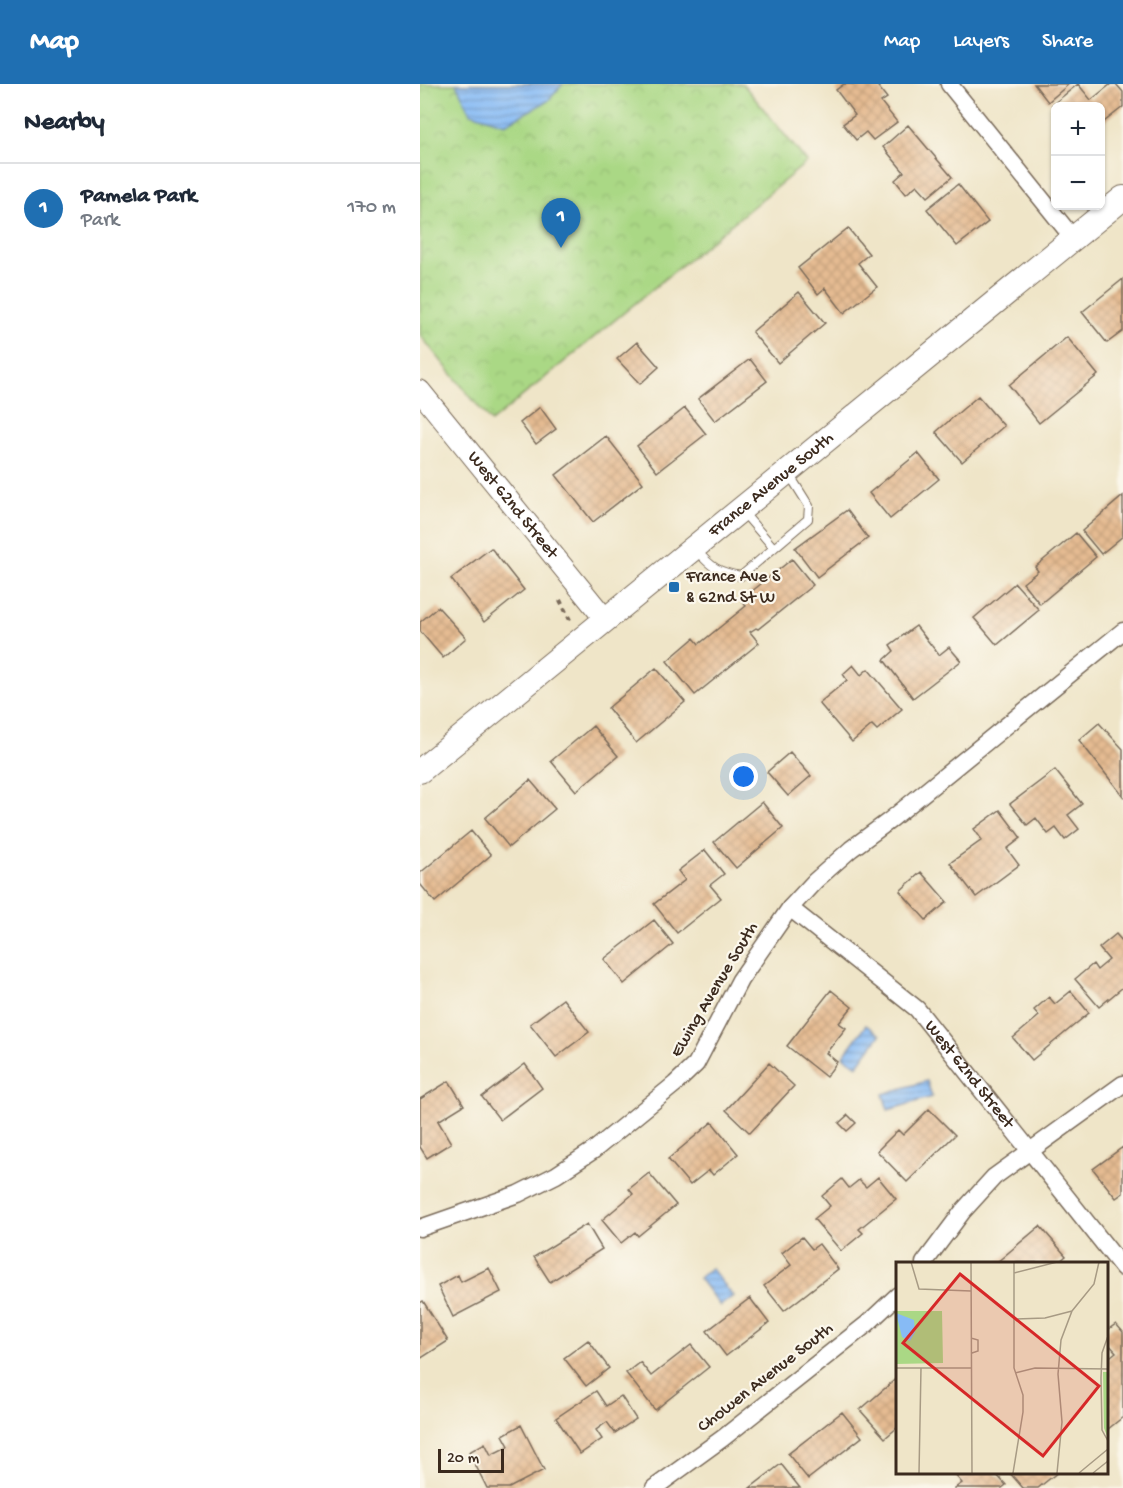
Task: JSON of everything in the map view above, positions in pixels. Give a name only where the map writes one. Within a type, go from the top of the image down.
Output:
[{"type":"main road","name":"France Avenue South","points":[[420,771],[1123,198]]},
{"type":"street","points":[[949,84],[1073,238]]},
{"type":"street","name":"West 62nd Street","points":[[420,391],[605,619]]},
{"type":"street","name":"Ewing Avenue South","points":[[420,1228],[518,1194],[556,1175],[594,1150],[675,1084],[696,1064],[740,980],[790,908],[815,881],[851,849],[1120,641]]},
{"type":"street","name":"West 62nd Street","points":[[790,908],[917,1009],[1123,1268]]},
{"type":"street","points":[[925,1262],[963,1210],[994,1177],[1123,1084]]},
{"type":"street","name":"Chowen Avenue South","points":[[654,1488],[723,1438],[867,1324],[896,1297]]},
{"type":"lane","points":[[694,547],[711,567],[723,573],[741,576],[808,519],[809,506],[787,471]]},
{"type":"lane","points":[[740,509],[774,548]]},
{"type":"green space","points":[[420,84],[743,84],[807,162],[491,422],[420,335]]},
{"type":"water","points":[[456,84],[563,84],[548,101],[505,124],[471,113]]},
{"type":"water","points":[[866,1025],[880,1035],[857,1066],[843,1056]]},
{"type":"water","points":[[927,1081],[932,1097],[888,1110],[883,1094]]},
{"type":"water","points":[[711,1268],[733,1296],[720,1306],[699,1278]]},
{"type":"building","points":[[844,84],[876,84],[887,98],[881,102],[897,122],[873,140],[866,132],[856,140],[843,124],[855,115],[836,90]]},
{"type":"building","points":[[1034,84],[1069,84],[1048,102]]},
{"type":"building","points":[[1078,84],[1091,100],[1111,84],[1116,84],[1123,92],[1123,107],[1105,121],[1105,102],[1056,102]]},
{"type":"building","points":[[908,125],[952,177],[928,197],[917,185],[906,194],[895,180],[904,172],[883,147]]},
{"type":"building","points":[[958,184],[988,222],[957,246],[927,209]]},
{"type":"building","points":[[848,228],[869,254],[858,263],[877,287],[844,313],[825,288],[818,294],[798,268]]},
{"type":"building","points":[[1123,279],[1123,331],[1107,343],[1082,312]]},
{"type":"building","points":[[799,292],[825,323],[778,363],[752,332]]},
{"type":"building","points":[[1067,337],[1098,375],[1039,423],[1009,385]]},
{"type":"building","points":[[637,342],[659,367],[640,384],[617,359]]},
{"type":"building","points":[[750,359],[767,381],[715,421],[698,399]]},
{"type":"building","points":[[978,396],[1004,426],[962,462],[936,432]]},
{"type":"building","points":[[540,407],[556,429],[536,444],[520,423]]},
{"type":"building","points":[[685,408],[706,434],[657,472],[637,446]]},
{"type":"building","points":[[606,436],[643,483],[593,522],[556,475]]},
{"type":"building","points":[[918,453],[939,479],[890,519],[869,493]]},
{"type":"building","points":[[1123,496],[1123,536],[1101,554],[1082,531]]},
{"type":"building","points":[[847,510],[868,538],[817,577],[795,548]]},
{"type":"building","points":[[1076,533],[1096,557],[1040,604],[1023,583],[1038,571],[1035,567]]},
{"type":"building","points":[[491,548],[524,590],[484,622],[451,579]]},
{"type":"building","points":[[792,559],[813,585],[758,629],[750,632],[759,643],[695,695],[667,661],[694,638],[699,644],[746,606],[741,600]]},
{"type":"building","points":[[1015,583],[1039,610],[997,645],[974,618]]},
{"type":"building","points":[[438,607],[466,638],[443,658],[420,631],[420,622]]},
{"type":"building","points":[[916,626],[939,655],[949,647],[961,661],[913,698],[884,660],[894,651],[890,645]]},
{"type":"building","points":[[853,665],[861,675],[868,669],[902,709],[877,730],[872,725],[852,742],[819,703],[847,680],[843,674]]},
{"type":"building","points":[[656,668],[685,702],[636,743],[608,708]]},
{"type":"building","points":[[1099,723],[1123,749],[1123,796],[1079,740]]},
{"type":"building","points":[[593,726],[618,756],[576,791],[551,761]]},
{"type":"building","points":[[790,752],[811,776],[788,796],[767,772]]},
{"type":"building","points":[[1055,770],[1082,804],[1068,815],[1079,829],[1065,840],[1056,828],[1048,834],[1036,818],[1027,825],[1010,804]]},
{"type":"building","points":[[530,780],[555,809],[509,847],[485,818]]},
{"type":"building","points":[[762,802],[783,828],[736,868],[714,842]]},
{"type":"building","points":[[1000,810],[1021,838],[1007,849],[1019,865],[976,897],[950,863],[982,840],[974,829]]},
{"type":"building","points":[[471,831],[491,855],[435,902],[420,884],[420,873]]},
{"type":"building","points":[[705,850],[724,874],[710,885],[721,898],[677,933],[654,904],[685,880],[678,871]]},
{"type":"building","points":[[921,872],[947,902],[926,920],[900,891]]},
{"type":"building","points":[[654,920],[673,944],[624,984],[604,959]]},
{"type":"building","points":[[1116,934],[1123,942],[1123,987],[1099,1007],[1075,979],[1093,964],[1097,970],[1109,960],[1099,948]]},
{"type":"building","points":[[831,990],[852,1007],[839,1023],[846,1028],[826,1053],[837,1062],[826,1077],[787,1046]]},
{"type":"building","points":[[1071,991],[1089,1013],[1032,1060],[1013,1038],[1039,1016],[1034,1010],[1049,997],[1055,1004]]},
{"type":"building","points":[[563,999],[589,1032],[556,1057],[530,1024]]},
{"type":"building","points":[[769,1063],[794,1086],[750,1133],[726,1110]]},
{"type":"building","points":[[525,1064],[542,1088],[500,1120],[482,1097]]},
{"type":"building","points":[[449,1081],[464,1105],[438,1121],[451,1143],[427,1158],[420,1147],[420,1099]]},
{"type":"building","points":[[929,1109],[955,1135],[907,1182],[877,1151],[898,1130],[903,1135]]},
{"type":"building","points":[[848,1115],[856,1123],[847,1131],[839,1123]]},
{"type":"building","points":[[712,1122],[738,1154],[713,1175],[709,1170],[690,1185],[668,1159]]},
{"type":"building","points":[[1123,1147],[1123,1193],[1116,1198],[1093,1169]]},
{"type":"building","points":[[649,1173],[676,1205],[638,1236],[635,1232],[621,1243],[602,1220],[633,1194],[629,1189]]},
{"type":"building","points":[[878,1177],[896,1199],[859,1229],[863,1233],[841,1251],[814,1219],[830,1206],[822,1196],[842,1179],[849,1188],[859,1180],[866,1187]]},
{"type":"building","points":[[587,1224],[602,1249],[550,1282],[534,1257]]},
{"type":"building","points":[[1040,1226],[1066,1256],[1059,1262],[997,1262]]},
{"type":"building","points":[[802,1237],[812,1249],[819,1244],[838,1269],[784,1311],[764,1286],[791,1265],[782,1253]]},
{"type":"building","points":[[489,1268],[501,1292],[453,1317],[438,1286],[458,1275],[461,1282]]},
{"type":"building","points":[[750,1298],[769,1323],[726,1356],[707,1331]]},
{"type":"building","points":[[423,1301],[448,1341],[420,1359],[420,1303]]},
{"type":"building","points":[[1116,1324],[1123,1332],[1123,1417],[1108,1429],[1108,1358],[1116,1352],[1108,1343],[1108,1330]]},
{"type":"building","points":[[588,1340],[609,1368],[586,1386],[564,1358]]},
{"type":"building","points":[[691,1345],[709,1367],[655,1410],[626,1373],[640,1362],[651,1376]]},
{"type":"building","points":[[896,1379],[896,1429],[885,1438],[860,1410]]},
{"type":"building","points":[[596,1391],[606,1406],[621,1396],[636,1419],[615,1433],[607,1422],[596,1430],[602,1439],[580,1454],[556,1418]]},
{"type":"building","points":[[842,1412],[862,1437],[808,1479],[788,1454]]},
{"type":"building","points":[[521,1425],[544,1470],[509,1488],[487,1488],[469,1452],[485,1443],[491,1455],[509,1446],[503,1435]]},
{"type":"building","points":[[781,1464],[800,1488],[750,1488]]},
{"type":"building","points":[[960,1473],[995,1473],[1006,1485],[1002,1488],[955,1488],[962,1483],[956,1476]]},
{"type":"building","points":[[1010,1473],[1057,1473],[1038,1488],[1023,1488]]},
{"type":"place","name":"Pamela Park","points":[[561,248]]},
{"type":"place","name":"France Ave S & 62nd St W","points":[[674,587]]}]
